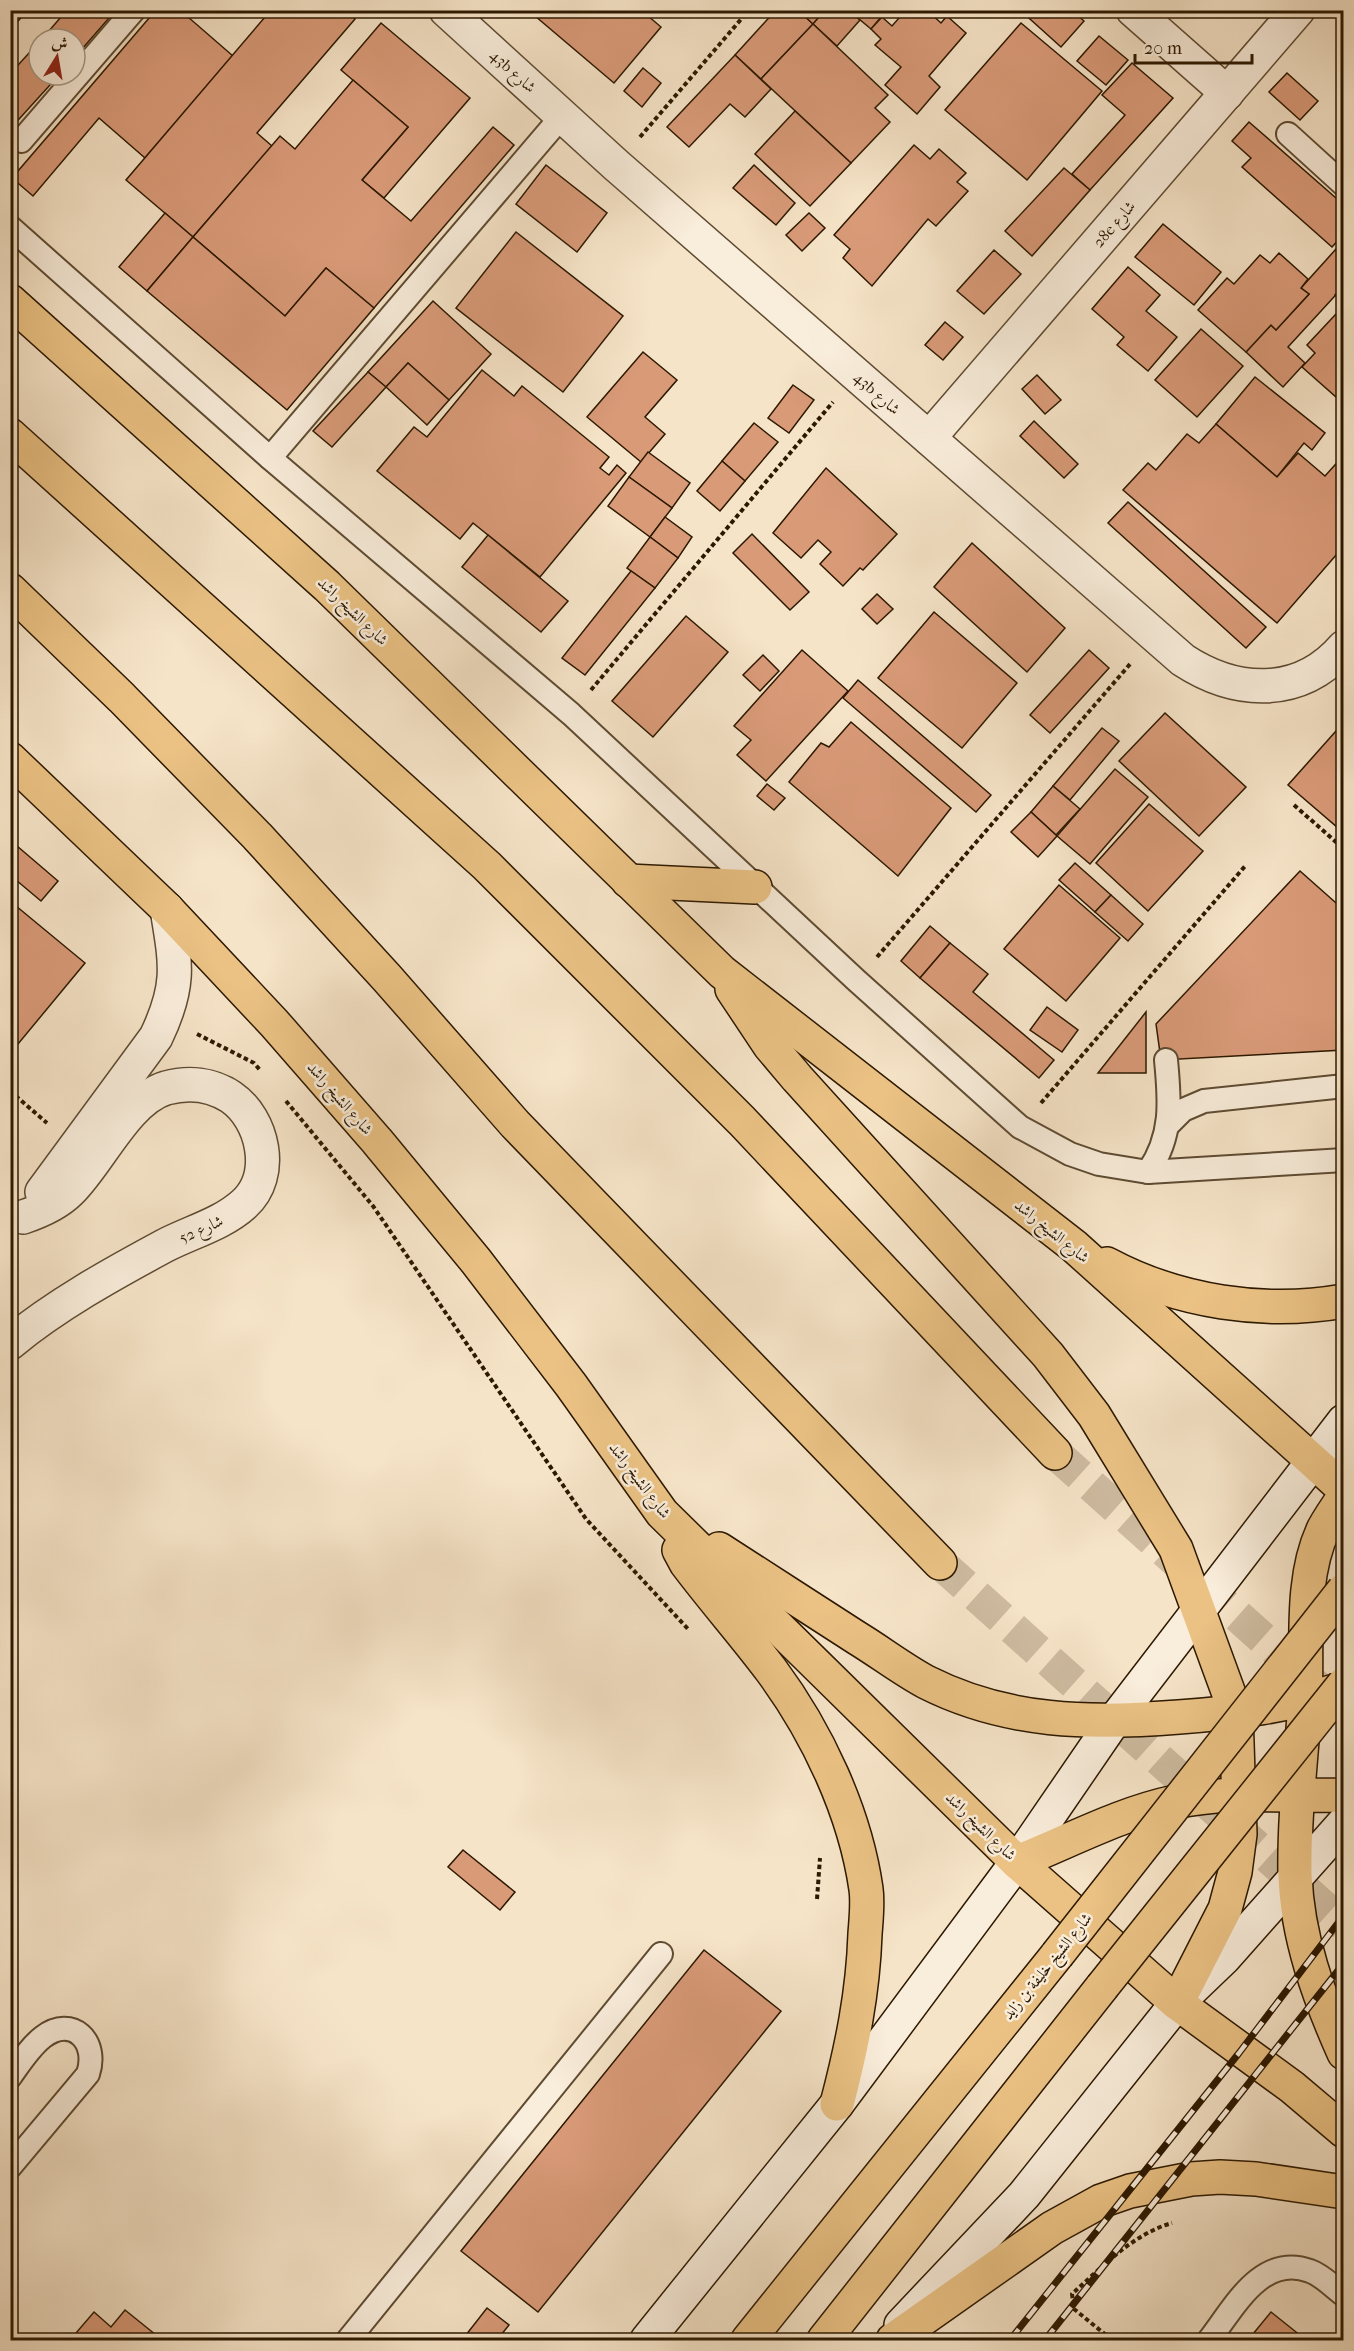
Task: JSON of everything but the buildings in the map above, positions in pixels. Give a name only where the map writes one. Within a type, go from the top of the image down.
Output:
[{"type":"main road","name":"شارع الشيخ راشد","points":[[10,301],[327,586],[469,722],[722,972],[1074,1246],[1344,1490]]},
{"type":"main road","points":[[10,435],[183,588],[495,874],[742,1121],[1054,1453]]},
{"type":"main road","points":[[10,590],[122,698],[257,836],[387,978],[514,1124],[940,1563]]},
{"type":"main road","name":"شارع الشيخ راشد","points":[[10,759],[168,909],[274,1023],[446,1224],[571,1385],[662,1513],[1017,1862],[1177,2003],[1292,2087],[1344,2131]]},
{"type":"main road","points":[[628,881],[755,887]]},
{"type":"main road","points":[[722,972],[745,1012],[770,1046],[1048,1355],[1094,1415],[1176,1548],[1236,1713],[1240,1834],[1235,1872],[1225,1909],[1177,2003]]},
{"type":"main road","points":[[1074,1246],[1120,1271],[1160,1286],[1221,1302],[1274,1307],[1344,1301]]},
{"type":"main road","points":[[1344,1497],[1324,1529],[1314,1561],[1308,1599],[1305,1701],[1296,1797],[1295,1877],[1304,1942],[1322,2004],[1344,2053]]},
{"type":"main road","points":[[662,1513],[925,1681],[967,1699],[1004,1710],[1043,1718],[1113,1722],[1236,1713],[1305,1701],[1344,1686]]},
{"type":"main road","points":[[662,1513],[686,1563],[771,1671],[794,1704],[831,1775],[857,1851],[866,1890],[864,1961],[856,2031],[837,2104]]},
{"type":"main road","name":"شارع الشيخ خليفة بن زايد","points":[[748,2340],[1057,1955],[1344,1590]]},
{"type":"main road","points":[[824,2340],[1344,1686]]},
{"type":"main road","points":[[1017,1862],[1068,1842],[1120,1816],[1177,1801],[1239,1795],[1296,1797],[1344,1795]]},
{"type":"main road","points":[[893,2340],[1052,2228],[1101,2201],[1130,2191],[1180,2180],[1221,2177],[1256,2179],[1344,2192]]},
{"type":"street","name":"43b شارع","points":[[446,10],[616,165],[1183,660],[1206,675],[1233,684],[1262,686],[1290,682],[1316,670],[1341,650]]},
{"type":"street","points":[[1132,10],[1227,93]]},
{"type":"street","name":"28e شارع","points":[[929,438],[1298,10]]},
{"type":"street","name":"شارع 52","points":[[17,1225],[156,1037],[167,1016],[174,996],[176,967],[168,909]]},
{"type":"street","name":"شارع 52","points":[[10,1343],[80,1295],[163,1246],[225,1219],[247,1202],[260,1178],[263,1152],[256,1125],[241,1104],[218,1088],[191,1084],[164,1089],[147,1099],[126,1120],[71,1190],[17,1225]]},
{"type":"street","points":[[647,2340],[837,2104],[1017,1862],[1113,1722],[1344,1421]]},
{"type":"street","points":[[886,2340],[1024,2195],[1177,2003],[1224,1958],[1344,1823]]},
{"type":"lane","points":[[21,141],[134,10]]},
{"type":"lane","points":[[270,458],[562,116]]},
{"type":"lane","points":[[1288,134],[1344,185]]},
{"type":"lane","points":[[10,228],[270,458],[571,714],[856,980],[1020,1126],[1070,1154],[1107,1166],[1148,1172],[1344,1160]]},
{"type":"lane","points":[[1148,1172],[1162,1149],[1168,1125],[1166,1060]]},
{"type":"lane","points":[[1168,1125],[1183,1110],[1204,1101],[1344,1086]]},
{"type":"lane","points":[[348,2340],[661,1954]]},
{"type":"lane","points":[[10,2077],[33,2046],[55,2030],[69,2029],[82,2036],[90,2047],[92,2061],[88,2074],[10,2167]]},
{"type":"lane","points":[[1209,2340],[1252,2284],[1269,2271],[1291,2266],[1311,2271],[1344,2295]]},
{"type":"path","points":[[616,165],[749,10]]},
{"type":"path","points":[[571,714],[856,375]]},
{"type":"path","points":[[856,980],[1155,635]]},
{"type":"path","points":[[1294,805],[1344,849]]},
{"type":"path","points":[[1020,1126],[1246,865]]},
{"type":"path","points":[[187,1032],[204,1035],[254,1063],[261,1072]]},
{"type":"path","points":[[10,1091],[48,1124]]},
{"type":"path","points":[[284,1099],[373,1206],[586,1519],[689,1631]]},
{"type":"path","points":[[817,1899],[820,1854]]},
{"type":"path","points":[[1112,2340],[1074,2309],[1072,2294],[1111,2259],[1153,2229],[1174,2222]]},
{"type":"tunnel","points":[[1055,1453],[1344,1711]]},
{"type":"tunnel","points":[[940,1563],[1344,1925]]},
{"type":"railway","points":[[1010,2340],[1239,2053],[1344,1915]]},
{"type":"railway","points":[[1045,2340],[1344,1963]]}]
